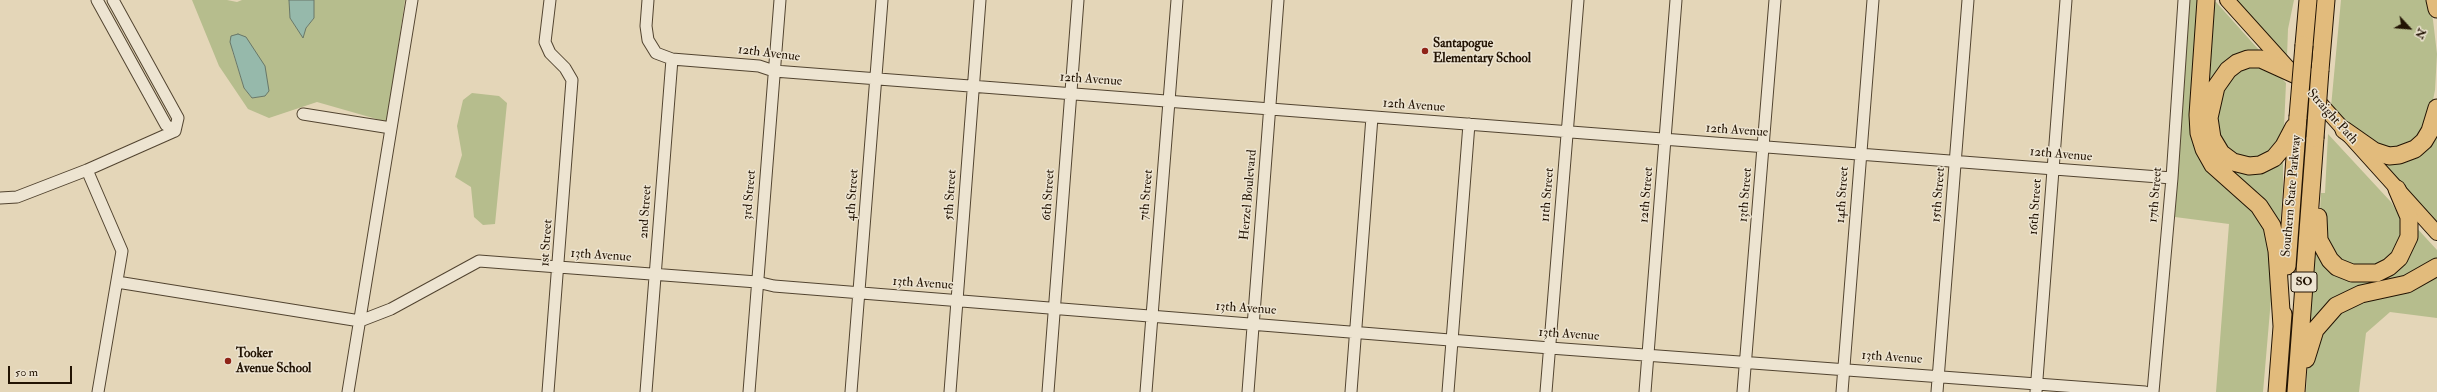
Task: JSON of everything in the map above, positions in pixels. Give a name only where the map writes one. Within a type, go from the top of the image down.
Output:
[{"type":"highway","points":[[2206,0],[2198,115],[2199,133],[2204,149],[2213,165],[2259,206],[2272,226],[2277,245],[2282,326]]},
{"type":"highway","name":"Southern State Parkway","points":[[2277,392],[2308,0]]},
{"type":"highway","name":"Southern State Parkway","points":[[2298,392],[2312,171],[2326,0]]},
{"type":"highway","points":[[2323,33],[2331,0]]},
{"type":"highway","points":[[2435,0],[2437,9]]},
{"type":"highway","points":[[2294,74],[2261,59],[2248,59],[2237,63],[2228,70],[2216,87],[2210,106],[2210,125],[2214,143],[2225,156],[2238,164],[2254,166],[2265,163],[2278,154],[2298,117]]},
{"type":"highway","points":[[2344,130],[2374,151],[2384,155],[2399,155],[2415,149],[2424,141],[2430,131],[2437,108]]},
{"type":"highway","points":[[2312,171],[2320,245],[2333,264],[2352,274],[2370,274],[2383,271],[2394,263],[2406,248],[2410,227],[2397,189]]},
{"type":"highway","points":[[2298,392],[2312,335],[2320,321],[2332,310],[2356,295],[2407,284],[2437,267]]},
{"type":"main road","name":"Straight Path","points":[[2227,0],[2437,233]]},
{"type":"street","points":[[97,0],[166,125],[175,131]]},
{"type":"street","points":[[113,0],[178,118],[175,131]]},
{"type":"street","points":[[348,392],[412,0]]},
{"type":"street","name":"1st Street","points":[[548,392],[572,95],[572,80],[565,68],[550,54],[545,42],[550,0]]},
{"type":"street","name":"12th Avenue","points":[[648,0],[646,26],[648,40],[656,53],[672,59],[760,66],[774,70],[1764,147],[1956,160],[2172,178]]},
{"type":"street","name":"3rd Street","points":[[749,392],[780,0]]},
{"type":"street","name":"4th Street","points":[[851,392],[882,0]]},
{"type":"street","name":"5th Street","points":[[950,392],[980,0]]},
{"type":"street","name":"6th Street","points":[[1048,392],[1078,0]]},
{"type":"street","name":"7th Street","points":[[1146,392],[1177,0]]},
{"type":"street","name":"Herzel Boulevard","points":[[1248,392],[1252,324],[1278,0]]},
{"type":"street","name":"11th Street","points":[[1546,392],[1578,0]]},
{"type":"street","name":"12th Street","points":[[1645,392],[1676,0]]},
{"type":"street","name":"13th Street","points":[[1743,392],[1775,0]]},
{"type":"street","name":"14th Street","points":[[1842,392],[1873,0]]},
{"type":"street","name":"15th Street","points":[[1937,392],[1968,0]]},
{"type":"street","name":"16th Street","points":[[2036,388],[2066,0]]},
{"type":"street","name":"17th Street","points":[[2153,392],[2172,178],[2184,0]]},
{"type":"street","name":"2nd Street","points":[[646,392],[672,59]]},
{"type":"street","points":[[303,114],[391,128]]},
{"type":"street","points":[[1351,392],[1372,117]]},
{"type":"street","points":[[1448,392],[1469,124]]},
{"type":"street","points":[[0,198],[17,198],[88,170],[175,131]]},
{"type":"street","points":[[88,170],[122,251],[98,392]]},
{"type":"street","name":"13th Avenue","points":[[360,321],[391,309],[479,261],[757,282],[774,286],[1550,348],[1938,375],[2036,388],[2146,392]]},
{"type":"street","points":[[117,282],[360,321]]},
{"type":"green space","points":[[192,0],[227,0],[237,2],[242,0],[289,0],[290,18],[303,37],[306,28],[314,18],[314,0],[405,0],[387,122],[317,102],[269,118],[248,109],[219,66]],"holes":[[[232,50],[265,96],[252,98],[244,88]]]},
{"type":"green space","points":[[2190,0],[2201,0],[2192,118],[2266,225],[2274,264],[2263,392],[2216,392],[2229,224],[2175,217],[2175,209],[2173,208]]},
{"type":"green space","points":[[2236,0],[2294,0],[2288,29],[2287,57]]},
{"type":"green space","points":[[2341,0],[2428,0],[2433,20],[2437,54],[2435,90],[2429,121],[2422,135],[2399,151],[2373,148],[2331,107]]},
{"type":"green space","points":[[2216,2],[2267,59],[2261,54],[2206,97],[2213,3]]},
{"type":"green space","points":[[2249,62],[2274,70],[2286,83],[2284,128],[2269,156],[2236,160],[2216,138],[2218,89]]},
{"type":"green space","points":[[472,93],[499,96],[507,103],[495,224],[483,225],[474,217],[471,187],[455,177],[462,155],[457,126],[463,100]]},
{"type":"green space","points":[[2437,130],[2437,223],[2376,157]]},
{"type":"green space","points":[[2328,134],[2391,202],[2399,215],[2401,224],[2405,225],[2398,251],[2384,264],[2368,270],[2339,264],[2319,229],[2321,193],[2325,193]]},
{"type":"green space","points":[[2283,157],[2283,186],[2279,240],[2223,171]]},
{"type":"green space","points":[[2414,225],[2437,250],[2437,263],[2308,324],[2313,244],[2321,256],[2375,277]]},
{"type":"green space","points":[[2437,269],[2437,318],[2390,312],[2366,333],[2359,392],[2306,392],[2308,356],[2336,310]]},
{"type":"shaded area","points":[[289,0],[314,0],[314,18],[306,28],[303,38],[290,18]]},
{"type":"shaded area","points":[[238,34],[246,37],[265,66],[269,91],[265,96],[252,98],[244,88],[230,42],[231,36]]},
{"type":"place","name":"Santapogue Elementary School","points":[[1425,51]]},
{"type":"place","name":"Tooker Avenue School","points":[[228,361]]}]
